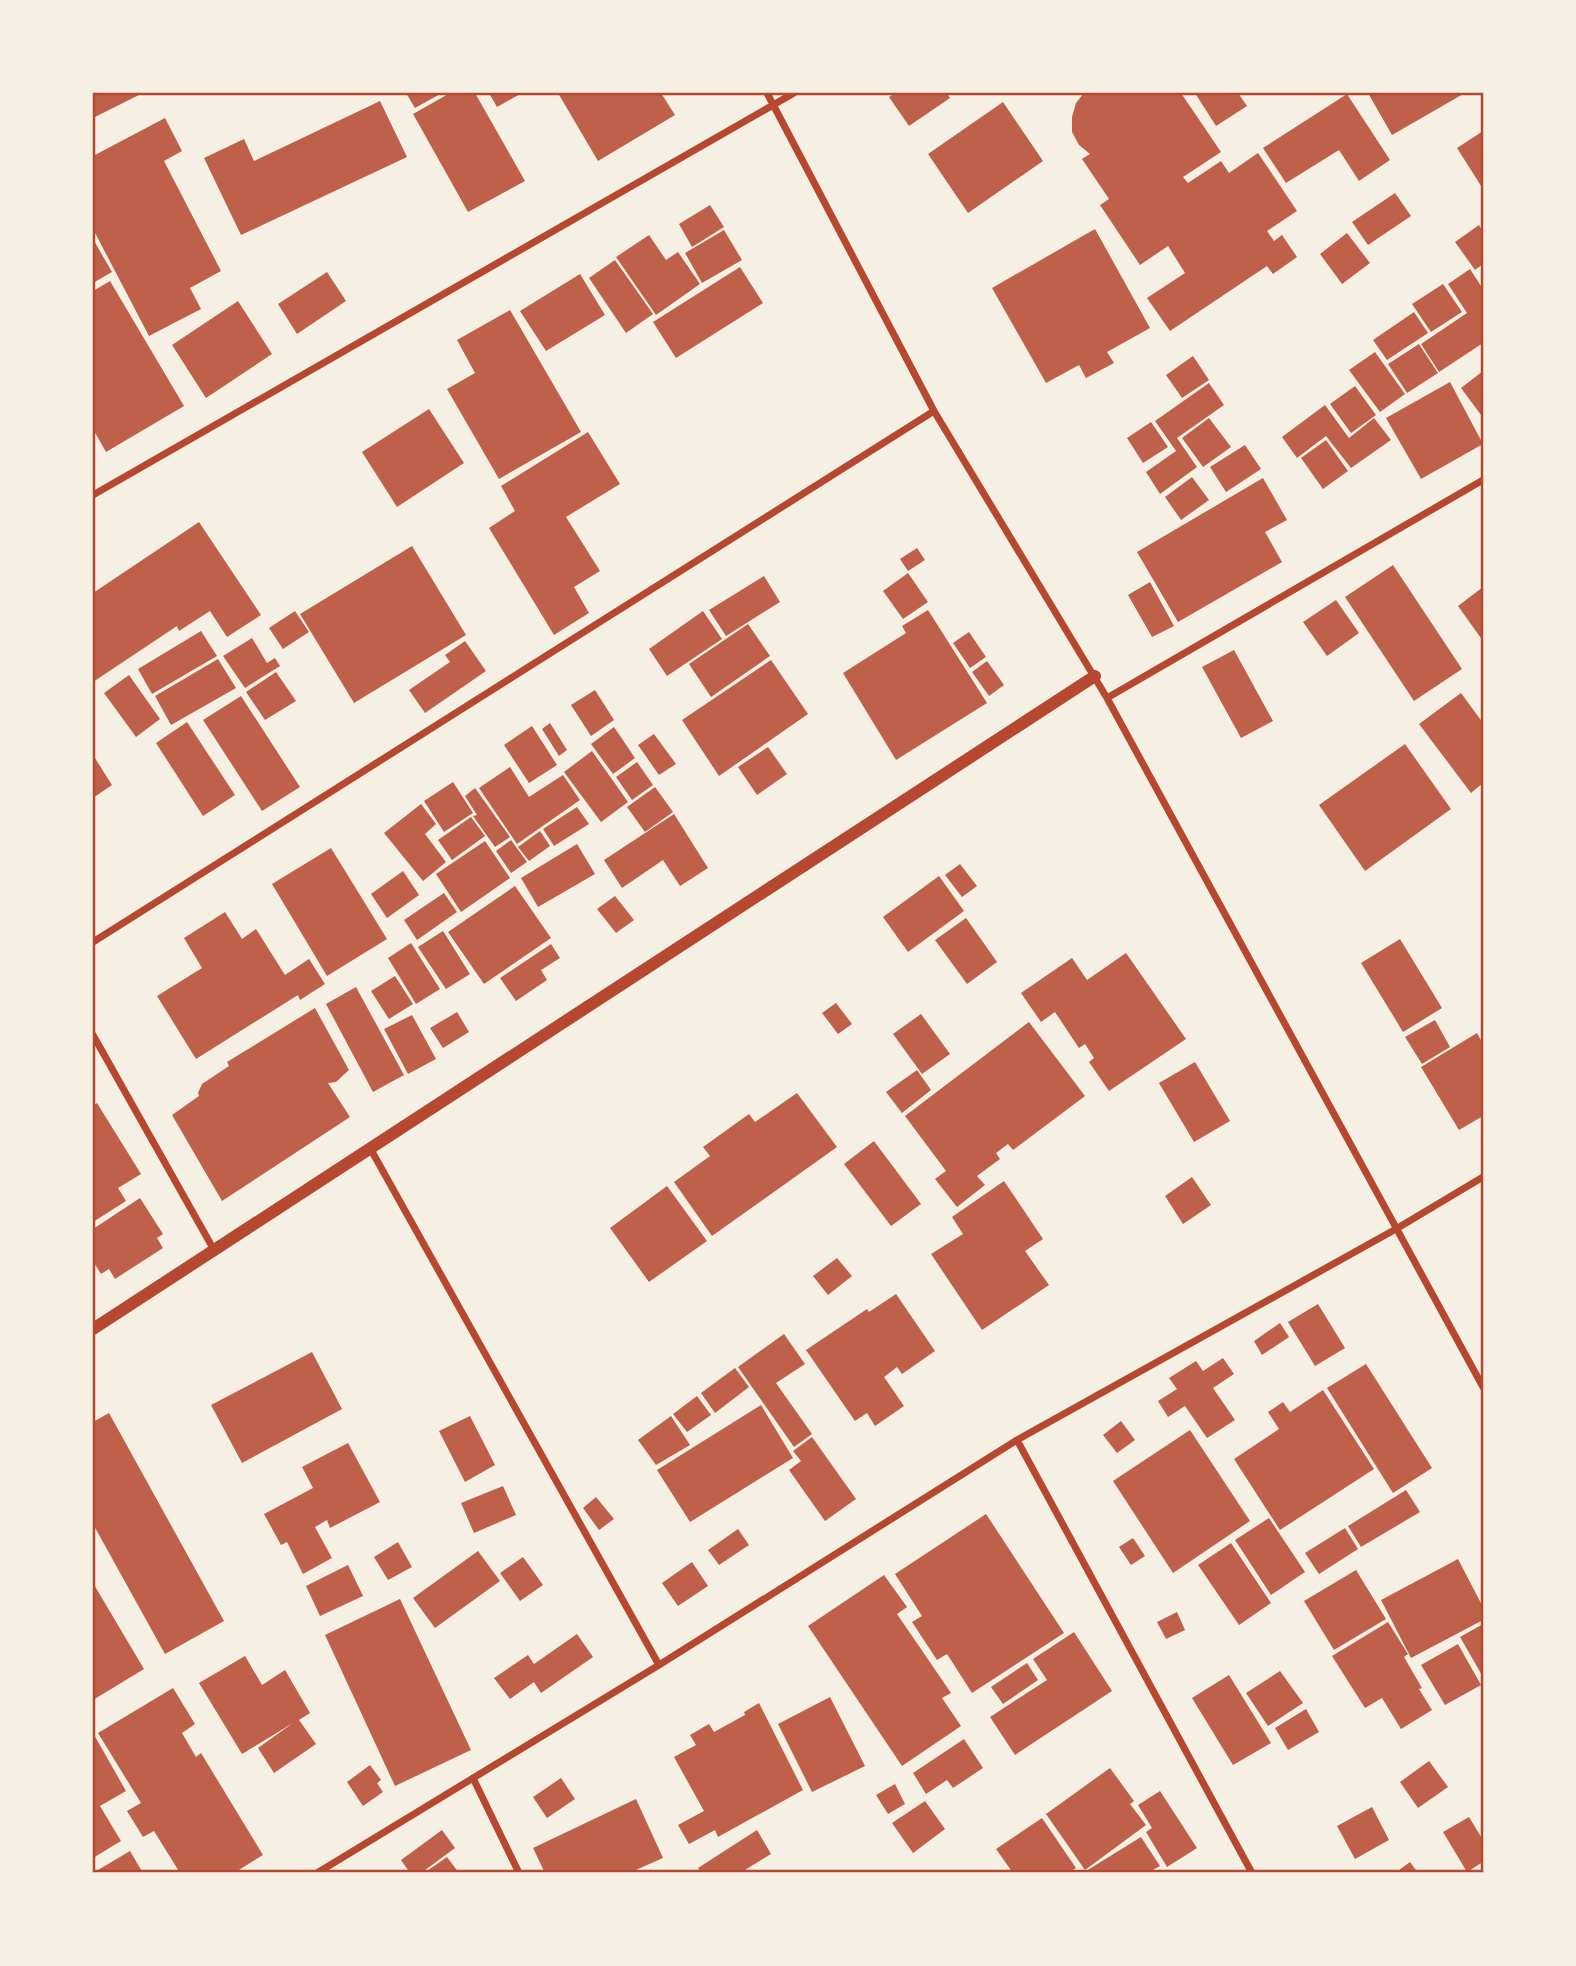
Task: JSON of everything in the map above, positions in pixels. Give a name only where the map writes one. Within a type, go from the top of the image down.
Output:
[{"type":"street","points":[[767,93],[934,411],[1095,676],[1483,1387]]},
{"type":"street","points":[[93,495],[794,93]]},
{"type":"street","points":[[93,942],[934,411]]},
{"type":"street","points":[[1107,698],[1483,480]]},
{"type":"street","points":[[93,1329],[1095,676]]},
{"type":"street","points":[[93,1035],[214,1250]]},
{"type":"street","points":[[370,1148],[659,1665]]},
{"type":"street","points":[[317,1873],[659,1665],[1017,1440],[1483,1177]]},
{"type":"street","points":[[1017,1440],[1252,1873]]},
{"type":"street","points":[[472,1777],[519,1873]]},
{"type":"building","points":[[93,93],[143,93],[93,118]]},
{"type":"building","points":[[406,93],[442,93],[415,108]]},
{"type":"building","points":[[450,93],[475,93],[525,181],[468,212],[413,114]]},
{"type":"building","points":[[489,93],[522,93],[497,107]]},
{"type":"building","points":[[558,93],[661,93],[675,115],[598,161]]},
{"type":"building","points":[[895,93],[947,93],[950,98],[909,126],[889,97]]},
{"type":"building","points":[[1084,93],[1181,93],[1221,152],[1183,177],[1188,183],[1221,161],[1229,173],[1258,153],[1297,211],[1267,231],[1274,241],[1282,235],[1297,257],[1273,274],[1267,266],[1170,331],[1147,298],[1185,273],[1168,246],[1140,265],[1100,205],[1109,199],[1082,159],[1090,154],[1079,145],[1072,132],[1076,103]]},
{"type":"building","points":[[1195,93],[1238,93],[1247,106],[1216,126]]},
{"type":"building","points":[[1368,93],[1465,93],[1392,135]]},
{"type":"building","points":[[1347,94],[1390,160],[1359,181],[1339,150],[1286,183],[1263,148]]},
{"type":"building","points":[[380,101],[407,157],[241,235],[204,158],[244,139],[254,161]]},
{"type":"building","points":[[1003,102],[1043,161],[968,213],[928,154]]},
{"type":"building","points":[[165,118],[182,151],[164,161],[221,271],[190,288],[201,309],[149,336],[93,229],[93,156]]},
{"type":"building","points":[[1483,131],[1483,189],[1457,148]]},
{"type":"building","points":[[1395,193],[1411,216],[1368,245],[1352,222]]},
{"type":"building","points":[[710,205],[724,227],[692,247],[679,224]]},
{"type":"building","points":[[1479,225],[1483,232],[1483,264],[1475,270],[1455,242]]},
{"type":"building","points":[[1095,229],[1150,328],[1107,352],[1114,363],[1086,378],[1079,365],[1046,383],[992,288]]},
{"type":"building","points":[[724,230],[742,260],[702,283],[685,253]]},
{"type":"building","points":[[1347,233],[1370,263],[1342,284],[1320,254]]},
{"type":"building","points":[[649,235],[666,260],[678,252],[700,284],[656,315],[616,257]]},
{"type":"building","points":[[93,239],[112,272],[93,283]]},
{"type":"building","points":[[615,260],[653,314],[626,333],[589,278]]},
{"type":"building","points":[[740,267],[763,303],[676,358],[653,322]]},
{"type":"building","points":[[1470,269],[1483,289],[1483,343],[1439,372],[1421,344],[1467,313],[1448,284]]},
{"type":"building","points":[[327,272],[346,301],[297,334],[278,304]]},
{"type":"building","points":[[580,274],[605,315],[546,351],[520,311]]},
{"type":"building","points":[[110,281],[184,406],[106,452],[93,429],[93,291]]},
{"type":"building","points":[[1443,284],[1462,312],[1431,332],[1412,304]]},
{"type":"building","points":[[238,301],[272,354],[206,398],[172,345]]},
{"type":"building","points":[[510,310],[581,432],[499,479],[447,389],[475,373],[457,340]]},
{"type":"building","points":[[1414,312],[1428,333],[1387,360],[1373,340]]},
{"type":"building","points":[[1419,344],[1438,373],[1407,393],[1388,364]]},
{"type":"building","points":[[1375,352],[1405,394],[1380,412],[1349,370]]},
{"type":"building","points":[[1193,356],[1209,380],[1182,398],[1166,375]]},
{"type":"building","points":[[1483,371],[1483,414],[1481,415],[1461,388]]},
{"type":"building","points":[[1450,382],[1483,444],[1421,479],[1386,418]]},
{"type":"building","points":[[1209,383],[1224,405],[1177,438],[1197,467],[1160,494],[1146,472],[1176,451],[1155,421]]},
{"type":"building","points":[[1355,386],[1376,415],[1351,433],[1330,404]]},
{"type":"building","points":[[1325,405],[1349,438],[1374,418],[1391,440],[1351,468],[1326,436],[1297,458],[1282,437]]},
{"type":"building","points":[[429,409],[464,463],[397,507],[362,452]]},
{"type":"building","points":[[1209,418],[1231,447],[1203,467],[1182,438]]},
{"type":"building","points":[[1151,422],[1168,447],[1143,463],[1127,438]]},
{"type":"building","points":[[588,432],[620,484],[566,517],[600,571],[574,587],[589,613],[554,635],[489,528],[515,511],[501,486]]},
{"type":"building","points":[[1326,440],[1348,471],[1323,489],[1301,458]]},
{"type":"building","points":[[1245,445],[1261,469],[1226,492],[1210,467]]},
{"type":"building","points":[[1192,477],[1209,500],[1181,520],[1165,497]]},
{"type":"building","points":[[1263,478],[1287,520],[1265,532],[1282,562],[1178,622],[1137,552]]},
{"type":"building","points":[[199,522],[261,615],[227,637],[210,611],[179,631],[177,626],[93,682],[93,593]]},
{"type":"building","points":[[412,546],[466,635],[354,703],[300,614]]},
{"type":"building","points":[[917,548],[925,560],[908,571],[900,559]]},
{"type":"building","points":[[1393,565],[1462,669],[1414,701],[1345,597]]},
{"type":"building","points":[[908,573],[928,602],[903,619],[883,591]]},
{"type":"building","points":[[764,576],[780,602],[726,636],[709,610]]},
{"type":"building","points":[[1150,582],[1174,626],[1152,637],[1128,595]]},
{"type":"building","points":[[1483,587],[1483,641],[1458,606]]},
{"type":"building","points":[[1336,600],[1359,633],[1327,656],[1303,622]]},
{"type":"building","points":[[928,610],[987,703],[896,760],[843,673],[906,633],[902,626]]},
{"type":"building","points":[[295,611],[309,632],[283,649],[269,628]]},
{"type":"building","points":[[703,611],[722,639],[667,676],[649,649]]},
{"type":"building","points":[[748,624],[770,656],[711,697],[689,664]]},
{"type":"building","points":[[201,631],[217,656],[152,694],[138,669]]},
{"type":"building","points":[[969,632],[986,657],[970,668],[953,643]]},
{"type":"building","points":[[252,638],[267,663],[275,658],[280,666],[245,688],[223,656]]},
{"type":"building","points":[[465,641],[486,671],[425,713],[409,690],[450,662],[445,655]]},
{"type":"building","points":[[1234,650],[1273,721],[1241,738],[1202,667]]},
{"type":"building","points":[[218,659],[236,688],[171,725],[155,696]]},
{"type":"building","points":[[771,660],[808,714],[719,776],[682,720]]},
{"type":"building","points":[[987,661],[1004,685],[989,696],[972,672]]},
{"type":"building","points":[[276,672],[296,701],[265,720],[246,692]]},
{"type":"building","points":[[129,675],[160,719],[136,737],[104,693]]},
{"type":"building","points":[[595,690],[614,720],[591,736],[571,705]]},
{"type":"building","points":[[1461,693],[1483,723],[1483,783],[1471,793],[1419,724]]},
{"type":"building","points":[[241,696],[300,787],[262,811],[203,720]]},
{"type":"building","points":[[187,722],[235,795],[203,816],[156,743]]},
{"type":"building","points":[[550,723],[567,750],[559,756],[542,729]]},
{"type":"building","points":[[532,726],[557,765],[529,783],[504,745]]},
{"type":"building","points":[[614,727],[635,758],[613,774],[591,744]]},
{"type":"building","points":[[654,734],[676,764],[659,775],[638,745]]},
{"type":"building","points":[[1405,744],[1451,809],[1365,871],[1319,805]]},
{"type":"building","points":[[768,747],[787,774],[757,795],[738,767]]},
{"type":"building","points":[[592,751],[628,802],[601,822],[564,772]]},
{"type":"building","points":[[93,755],[112,785],[93,798]]},
{"type":"building","points":[[637,762],[653,785],[632,800],[616,777]]},
{"type":"building","points":[[510,767],[529,797],[563,775],[580,800],[517,844],[479,788]]},
{"type":"building","points":[[453,782],[473,813],[444,832],[424,801]]},
{"type":"building","points":[[655,787],[673,812],[645,832],[627,807]]},
{"type":"building","points":[[475,788],[510,837],[495,847],[473,816],[477,815],[465,796]]},
{"type":"building","points":[[421,804],[436,824],[425,834],[446,862],[423,881],[384,833]]},
{"type":"building","points":[[577,807],[589,824],[554,846],[543,829]]},
{"type":"building","points":[[674,814],[708,868],[680,886],[663,860],[622,888],[604,860]]},
{"type":"building","points":[[471,817],[485,836],[452,860],[438,840]]},
{"type":"building","points":[[540,831],[550,846],[529,861],[518,847]]},
{"type":"building","points":[[511,840],[527,862],[511,873],[496,851]]},
{"type":"building","points":[[485,841],[510,878],[461,912],[436,874]]},
{"type":"building","points":[[577,844],[595,874],[538,907],[521,878]]},
{"type":"building","points":[[331,848],[387,939],[327,976],[272,884]]},
{"type":"building","points":[[960,864],[977,886],[962,897],[945,875]]},
{"type":"building","points":[[403,871],[419,895],[387,918],[371,894]]},
{"type":"building","points":[[939,876],[964,911],[908,952],[883,917]]},
{"type":"building","points":[[515,886],[551,938],[484,984],[448,932]]},
{"type":"building","points":[[444,893],[457,912],[417,940],[404,920]]},
{"type":"building","points":[[615,896],[634,920],[616,933],[597,909]]},
{"type":"building","points":[[225,912],[242,939],[256,929],[285,975],[309,959],[325,984],[300,1000],[298,995],[196,1059],[157,996],[202,968],[184,938]]},
{"type":"building","points":[[966,918],[997,962],[967,984],[935,940]]},
{"type":"building","points":[[443,931],[470,974],[446,989],[418,947]]},
{"type":"building","points":[[1400,939],[1442,1008],[1403,1032],[1361,963]]},
{"type":"building","points":[[411,943],[440,989],[416,1004],[388,958]]},
{"type":"building","points":[[551,944],[560,958],[541,970],[547,980],[516,1001],[500,978]]},
{"type":"building","points":[[1126,953],[1186,1039],[1109,1091],[1089,1062],[1094,1058],[1085,1044],[1079,1048],[1055,1012],[1041,1022],[1021,993],[1072,958],[1087,980]]},
{"type":"building","points":[[395,976],[413,1004],[389,1019],[371,991]]},
{"type":"building","points":[[356,987],[404,1075],[373,1092],[326,1004]]},
{"type":"building","points":[[836,1003],[852,1024],[838,1034],[822,1013]]},
{"type":"building","points":[[315,1008],[349,1070],[336,1082],[328,1083],[350,1117],[222,1201],[172,1115],[199,1096],[202,1084],[229,1066],[227,1062]]},
{"type":"building","points":[[457,1012],[469,1032],[443,1048],[430,1028]]},
{"type":"building","points":[[921,1014],[950,1054],[922,1074],[893,1034]]},
{"type":"building","points":[[412,1015],[436,1059],[408,1074],[384,1029]]},
{"type":"building","points":[[1435,1020],[1450,1047],[1422,1064],[1405,1037]]},
{"type":"building","points":[[1029,1022],[1085,1096],[1013,1150],[1008,1144],[996,1153],[1000,1159],[977,1176],[985,1185],[957,1207],[935,1179],[946,1171],[905,1116]]},
{"type":"building","points":[[1477,1033],[1483,1044],[1483,1116],[1459,1130],[1421,1067]]},
{"type":"building","points":[[1195,1062],[1230,1121],[1194,1142],[1159,1083]]},
{"type":"building","points":[[917,1070],[931,1090],[902,1113],[886,1092]]},
{"type":"building","points":[[797,1093],[837,1147],[712,1236],[674,1182],[710,1156],[703,1147],[749,1114],[755,1122]]},
{"type":"building","points":[[97,1103],[141,1174],[118,1188],[126,1201],[93,1222],[93,1106]]},
{"type":"building","points":[[874,1141],[921,1204],[891,1226],[844,1164]]},
{"type":"building","points":[[1192,1177],[1211,1205],[1183,1224],[1165,1196]]},
{"type":"building","points":[[1004,1181],[1043,1239],[1025,1251],[1049,1285],[982,1330],[931,1254],[963,1234],[952,1217]]},
{"type":"building","points":[[667,1186],[707,1241],[649,1282],[610,1228]]},
{"type":"building","points":[[140,1198],[163,1234],[157,1238],[163,1248],[115,1279],[109,1269],[101,1274],[93,1261],[93,1229]]},
{"type":"building","points":[[837,1258],[852,1276],[828,1295],[813,1276]]},
{"type":"building","points":[[896,1294],[935,1351],[902,1374],[897,1367],[884,1377],[904,1406],[875,1426],[867,1413],[855,1421],[806,1350],[867,1309],[869,1312]]},
{"type":"building","points":[[1318,1304],[1345,1348],[1315,1366],[1288,1322]]},
{"type":"building","points":[[1280,1323],[1289,1337],[1262,1355],[1254,1341]]},
{"type":"building","points":[[784,1334],[805,1364],[776,1383],[812,1434],[794,1447],[738,1367]]},
{"type":"building","points":[[312,1352],[342,1409],[242,1463],[211,1405]]},
{"type":"building","points":[[1223,1358],[1234,1374],[1213,1388],[1235,1420],[1207,1438],[1185,1406],[1168,1417],[1158,1401],[1177,1389],[1169,1378],[1196,1361],[1203,1371]]},
{"type":"building","points":[[1366,1364],[1432,1468],[1393,1493],[1327,1388]]},
{"type":"building","points":[[735,1368],[749,1387],[715,1413],[701,1393]]},
{"type":"building","points":[[1323,1390],[1374,1469],[1280,1530],[1234,1459],[1279,1429],[1268,1412],[1283,1402],[1290,1412]]},
{"type":"building","points":[[697,1396],[711,1415],[687,1432],[673,1414]]},
{"type":"building","points":[[761,1405],[793,1458],[690,1522],[657,1470]]},
{"type":"building","points":[[109,1413],[224,1621],[165,1654],[93,1524],[93,1422]]},
{"type":"building","points":[[470,1416],[495,1465],[465,1482],[439,1431]]},
{"type":"building","points":[[671,1416],[690,1445],[656,1465],[638,1440]]},
{"type":"building","points":[[1121,1421],[1135,1440],[1117,1453],[1103,1435]]},
{"type":"building","points":[[1190,1430],[1250,1521],[1173,1573],[1113,1481]]},
{"type":"building","points":[[812,1437],[856,1499],[825,1521],[789,1470],[801,1461],[793,1451]]},
{"type":"building","points":[[348,1443],[380,1502],[330,1528],[327,1520],[315,1527],[332,1558],[303,1574],[287,1542],[281,1545],[264,1514],[313,1488],[302,1467]]},
{"type":"building","points":[[503,1486],[516,1515],[474,1533],[461,1503]]},
{"type":"building","points":[[1406,1490],[1420,1512],[1361,1547],[1348,1526]]},
{"type":"building","points":[[596,1497],[614,1519],[599,1530],[583,1508]]},
{"type":"building","points":[[986,1514],[1064,1633],[972,1693],[947,1654],[937,1660],[912,1622],[922,1616],[895,1574]]},
{"type":"building","points":[[1269,1518],[1305,1572],[1271,1595],[1235,1540]]},
{"type":"building","points":[[1345,1528],[1358,1549],[1319,1574],[1305,1553]]},
{"type":"building","points":[[738,1529],[749,1545],[719,1565],[708,1550]]},
{"type":"building","points":[[1133,1538],[1145,1556],[1131,1565],[1119,1547]]},
{"type":"building","points":[[398,1542],[412,1567],[388,1580],[374,1557]]},
{"type":"building","points":[[1231,1543],[1271,1603],[1239,1625],[1198,1565]]},
{"type":"building","points":[[478,1551],[500,1581],[435,1628],[413,1598]]},
{"type":"building","points":[[523,1557],[543,1585],[520,1601],[500,1573]]},
{"type":"building","points":[[1458,1559],[1483,1607],[1483,1620],[1411,1658],[1381,1600]]},
{"type":"building","points":[[692,1562],[708,1586],[678,1606],[662,1583]]},
{"type":"building","points":[[348,1565],[363,1596],[320,1616],[306,1586]]},
{"type":"building","points":[[1356,1570],[1386,1619],[1334,1650],[1304,1601]]},
{"type":"building","points":[[884,1575],[907,1607],[897,1614],[951,1693],[942,1698],[961,1726],[902,1766],[808,1626]]},
{"type":"building","points":[[93,1583],[144,1669],[93,1700]]},
{"type":"building","points":[[400,1599],[471,1750],[395,1786],[325,1635]]},
{"type":"building","points":[[1177,1612],[1185,1630],[1166,1639],[1157,1622]]},
{"type":"building","points":[[1388,1622],[1408,1654],[1404,1657],[1432,1710],[1401,1729],[1382,1698],[1365,1708],[1332,1656]]},
{"type":"building","points":[[1483,1624],[1483,1677],[1460,1637]]},
{"type":"building","points":[[1074,1632],[1112,1691],[1015,1755],[990,1717],[1047,1680],[1033,1659]]},
{"type":"building","points":[[577,1634],[593,1657],[541,1693],[534,1682],[510,1699],[494,1678],[528,1655],[534,1664]]},
{"type":"building","points":[[1458,1644],[1481,1685],[1445,1705],[1421,1665]]},
{"type":"building","points":[[245,1656],[262,1685],[285,1670],[310,1713],[299,1720],[316,1744],[274,1773],[258,1748],[293,1723],[242,1754],[199,1683]]},
{"type":"building","points":[[1027,1663],[1038,1680],[1003,1704],[991,1687]]},
{"type":"building","points":[[1280,1671],[1303,1703],[1268,1726],[1246,1693]]},
{"type":"building","points":[[1229,1675],[1271,1743],[1233,1765],[1192,1698]]},
{"type":"building","points":[[173,1688],[195,1724],[182,1733],[196,1757],[201,1753],[263,1855],[234,1873],[180,1873],[154,1831],[143,1837],[127,1811],[141,1803],[98,1733]]},
{"type":"building","points":[[830,1697],[865,1766],[812,1792],[778,1724]]},
{"type":"building","points":[[759,1703],[803,1790],[718,1837],[715,1830],[689,1844],[678,1825],[704,1811],[674,1757],[696,1745],[690,1735],[709,1724],[714,1732],[745,1715],[744,1712]]},
{"type":"building","points":[[1306,1709],[1319,1732],[1288,1750],[1275,1728]]},
{"type":"building","points":[[93,1733],[126,1791],[100,1806],[121,1841],[93,1858]]},
{"type":"building","points":[[964,1739],[983,1768],[953,1788],[947,1780],[926,1794],[913,1773]]},
{"type":"building","points":[[1429,1761],[1448,1787],[1418,1808],[1400,1782]]},
{"type":"building","points":[[370,1765],[381,1780],[377,1783],[383,1792],[363,1806],[347,1782]]},
{"type":"building","points":[[1110,1768],[1134,1801],[1130,1804],[1146,1825],[1085,1870],[1046,1814]]},
{"type":"building","points":[[561,1778],[575,1799],[547,1818],[533,1797]]},
{"type":"building","points":[[895,1784],[905,1804],[888,1814],[876,1795]]},
{"type":"building","points":[[1160,1791],[1197,1848],[1167,1867],[1146,1832],[1152,1828],[1138,1805]]},
{"type":"building","points":[[636,1799],[663,1858],[629,1873],[545,1873],[533,1848]]},
{"type":"building","points":[[925,1801],[945,1829],[913,1853],[892,1823]]},
{"type":"building","points":[[1372,1807],[1389,1840],[1355,1859],[1337,1826]]},
{"type":"building","points":[[1469,1817],[1483,1840],[1483,1862],[1467,1872],[1443,1832]]},
{"type":"building","points":[[1042,1818],[1076,1868],[1068,1873],[1013,1873],[996,1849]]},
{"type":"building","points":[[442,1830],[455,1848],[421,1873],[410,1873],[401,1860]]},
{"type":"building","points":[[757,1830],[771,1854],[740,1873],[701,1873],[698,1868]]},
{"type":"building","points":[[1141,1837],[1160,1866],[1147,1873],[1086,1871]]},
{"type":"building","points":[[130,1851],[143,1873],[93,1873]]},
{"type":"building","points":[[447,1857],[459,1873],[424,1873]]},
{"type":"building","points":[[1410,1862],[1418,1873],[1395,1873]]}]
